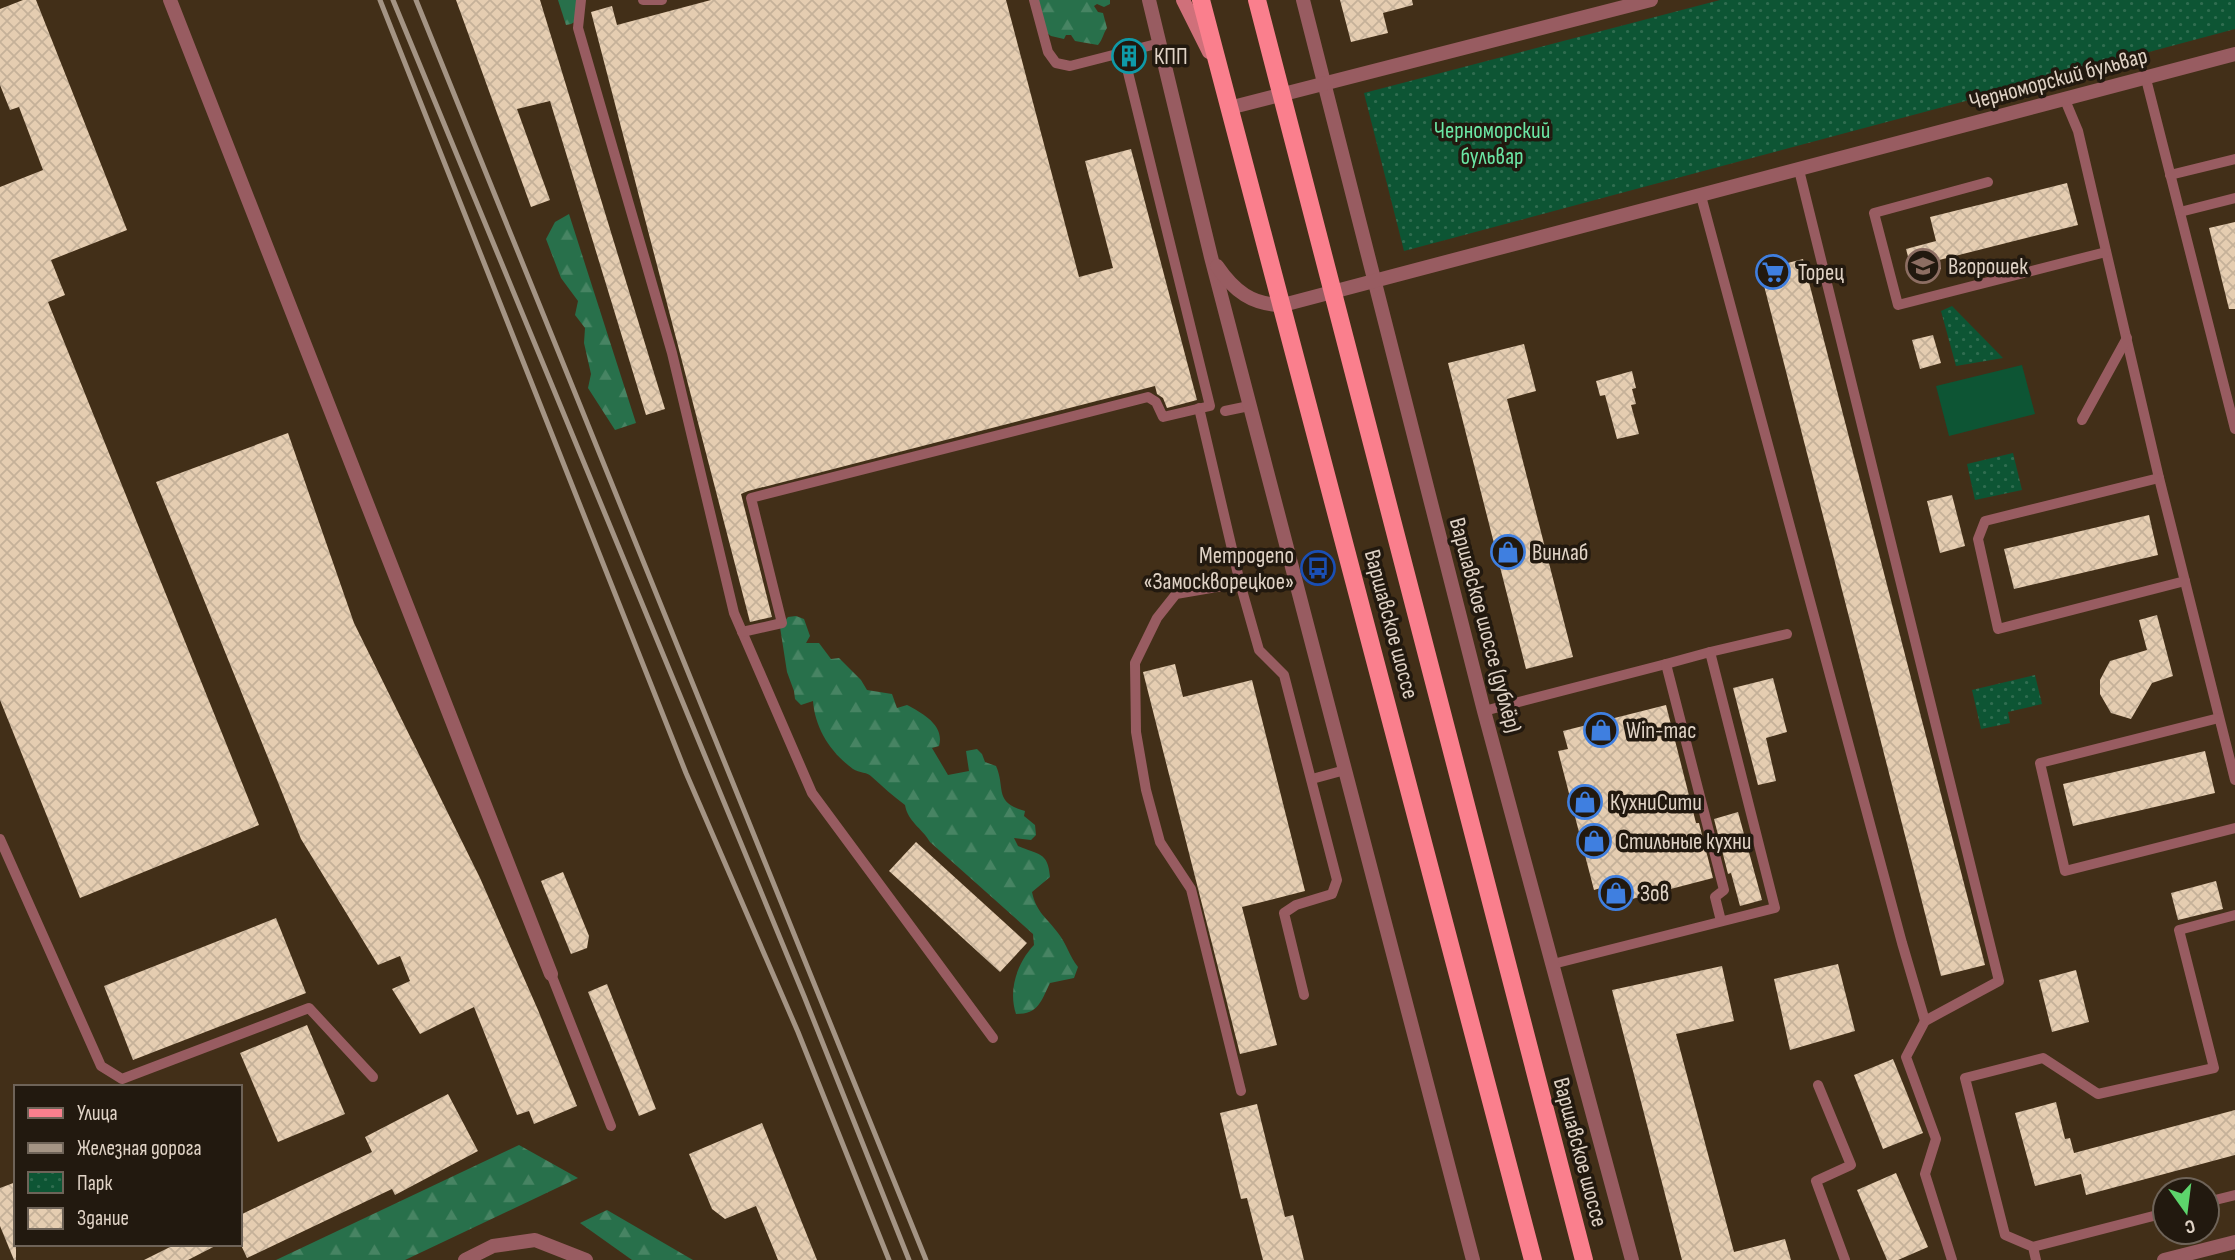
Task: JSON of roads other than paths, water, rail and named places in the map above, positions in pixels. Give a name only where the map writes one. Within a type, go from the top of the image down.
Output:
[{"type":"main road","points":[[1183,0],[1221,77]]},
{"type":"main road","name":"Варшавское шоссе","points":[[1201,0],[1533,1260]]},
{"type":"main road","name":"Варшавское шоссе","points":[[1256,0],[1584,1260]]},
{"type":"street","points":[[170,0],[551,974]]},
{"type":"street","points":[[1149,0],[1249,406],[1473,1260]]},
{"type":"street","name":"Варшавское шоссе (дублёр)","points":[[1303,0],[1484,711],[1632,1260]]},
{"type":"street","points":[[1229,108],[1651,0]]},
{"type":"street","name":"Черноморский бульвар","points":[[1283,305],[2235,54]]},
{"type":"street","points":[[1211,257],[1225,277],[1244,295],[1264,305],[1283,305]]},
{"type":"street","points":[[465,1260],[493,1246],[535,1240],[586,1260]]},
{"type":"street","points":[[2164,1260],[2234,1244]]},
{"type":"lane","points":[[581,0],[578,28],[672,353],[734,613],[812,793],[993,1038]]},
{"type":"lane","points":[[643,0],[662,0]]},
{"type":"lane","points":[[1034,0],[1048,52],[1056,63],[1070,66],[1160,43]]},
{"type":"lane","points":[[743,632],[782,623],[751,498],[1148,397],[1156,402],[1163,417],[1210,406],[1123,52]]},
{"type":"lane","points":[[2146,79],[2235,429]]},
{"type":"lane","points":[[2065,100],[2078,131],[2159,478],[2235,780]]},
{"type":"lane","points":[[2170,175],[2235,159]]},
{"type":"lane","points":[[1799,170],[1999,981],[1925,1021],[1906,1056],[1936,1139],[1925,1174],[1952,1260]]},
{"type":"lane","points":[[1988,183],[1874,213],[1898,305],[2106,251]]},
{"type":"lane","points":[[1701,196],[1925,1021]]},
{"type":"lane","points":[[2180,212],[2235,198]]},
{"type":"lane","points":[[2082,420],[2127,338]]},
{"type":"lane","points":[[1225,411],[1249,406]]},
{"type":"lane","points":[[1199,408],[1240,583],[1259,650],[1284,675],[1337,880],[1332,894],[1296,905],[1284,913],[1304,995]]},
{"type":"lane","points":[[2159,478],[1984,521],[1978,539],[1998,629],[2185,581]]},
{"type":"lane","points":[[1240,583],[1176,594],[1157,618],[1135,663],[1136,732],[1146,790],[1160,842],[1191,890],[1241,1091]]},
{"type":"lane","points":[[1484,711],[1787,634]]},
{"type":"lane","points":[[1553,964],[1721,922],[1752,908],[1775,908],[1710,652]]},
{"type":"lane","points":[[1666,664],[1724,890],[1715,897],[1721,922]]},
{"type":"lane","points":[[2219,718],[2040,763],[2065,871],[2235,828]]},
{"type":"lane","points":[[1312,779],[1345,770]]},
{"type":"lane","points":[[0,839],[101,1066],[111,1073],[122,1079],[309,1008],[373,1077]]},
{"type":"lane","points":[[2151,1217],[2033,1247],[2005,1235],[1965,1078],[2043,1058],[2098,1094],[2214,1068],[2179,930],[2235,915]]},
{"type":"lane","points":[[551,974],[611,1126]]},
{"type":"lane","points":[[1818,1085],[1851,1165],[1816,1181],[1845,1260]]},
{"type":"lane","points":[[2033,1247],[2036,1260]]},
{"type":"railway","points":[[380,0],[686,773],[798,1032],[889,1260]]},
{"type":"railway","points":[[393,0],[804,996],[909,1260]]},
{"type":"railway","points":[[416,0],[926,1260]]},
{"type":"place","name":"КПП","points":[[1129,56]]},
{"type":"place","name":"Вгорошек","points":[[1923,266]]},
{"type":"place","name":"Торец","points":[[1773,272]]},
{"type":"place","name":"Винлаб","points":[[1508,552]]},
{"type":"place","name":"Метродепо «Замоскворецкое»","points":[[1318,568]]},
{"type":"place","name":"Win-mac","points":[[1601,730]]},
{"type":"place","name":"КухниСити","points":[[1585,802]]},
{"type":"place","name":"Стильные кухни","points":[[1594,841]]},
{"type":"place","name":"Зов","points":[[1616,893]]}]
